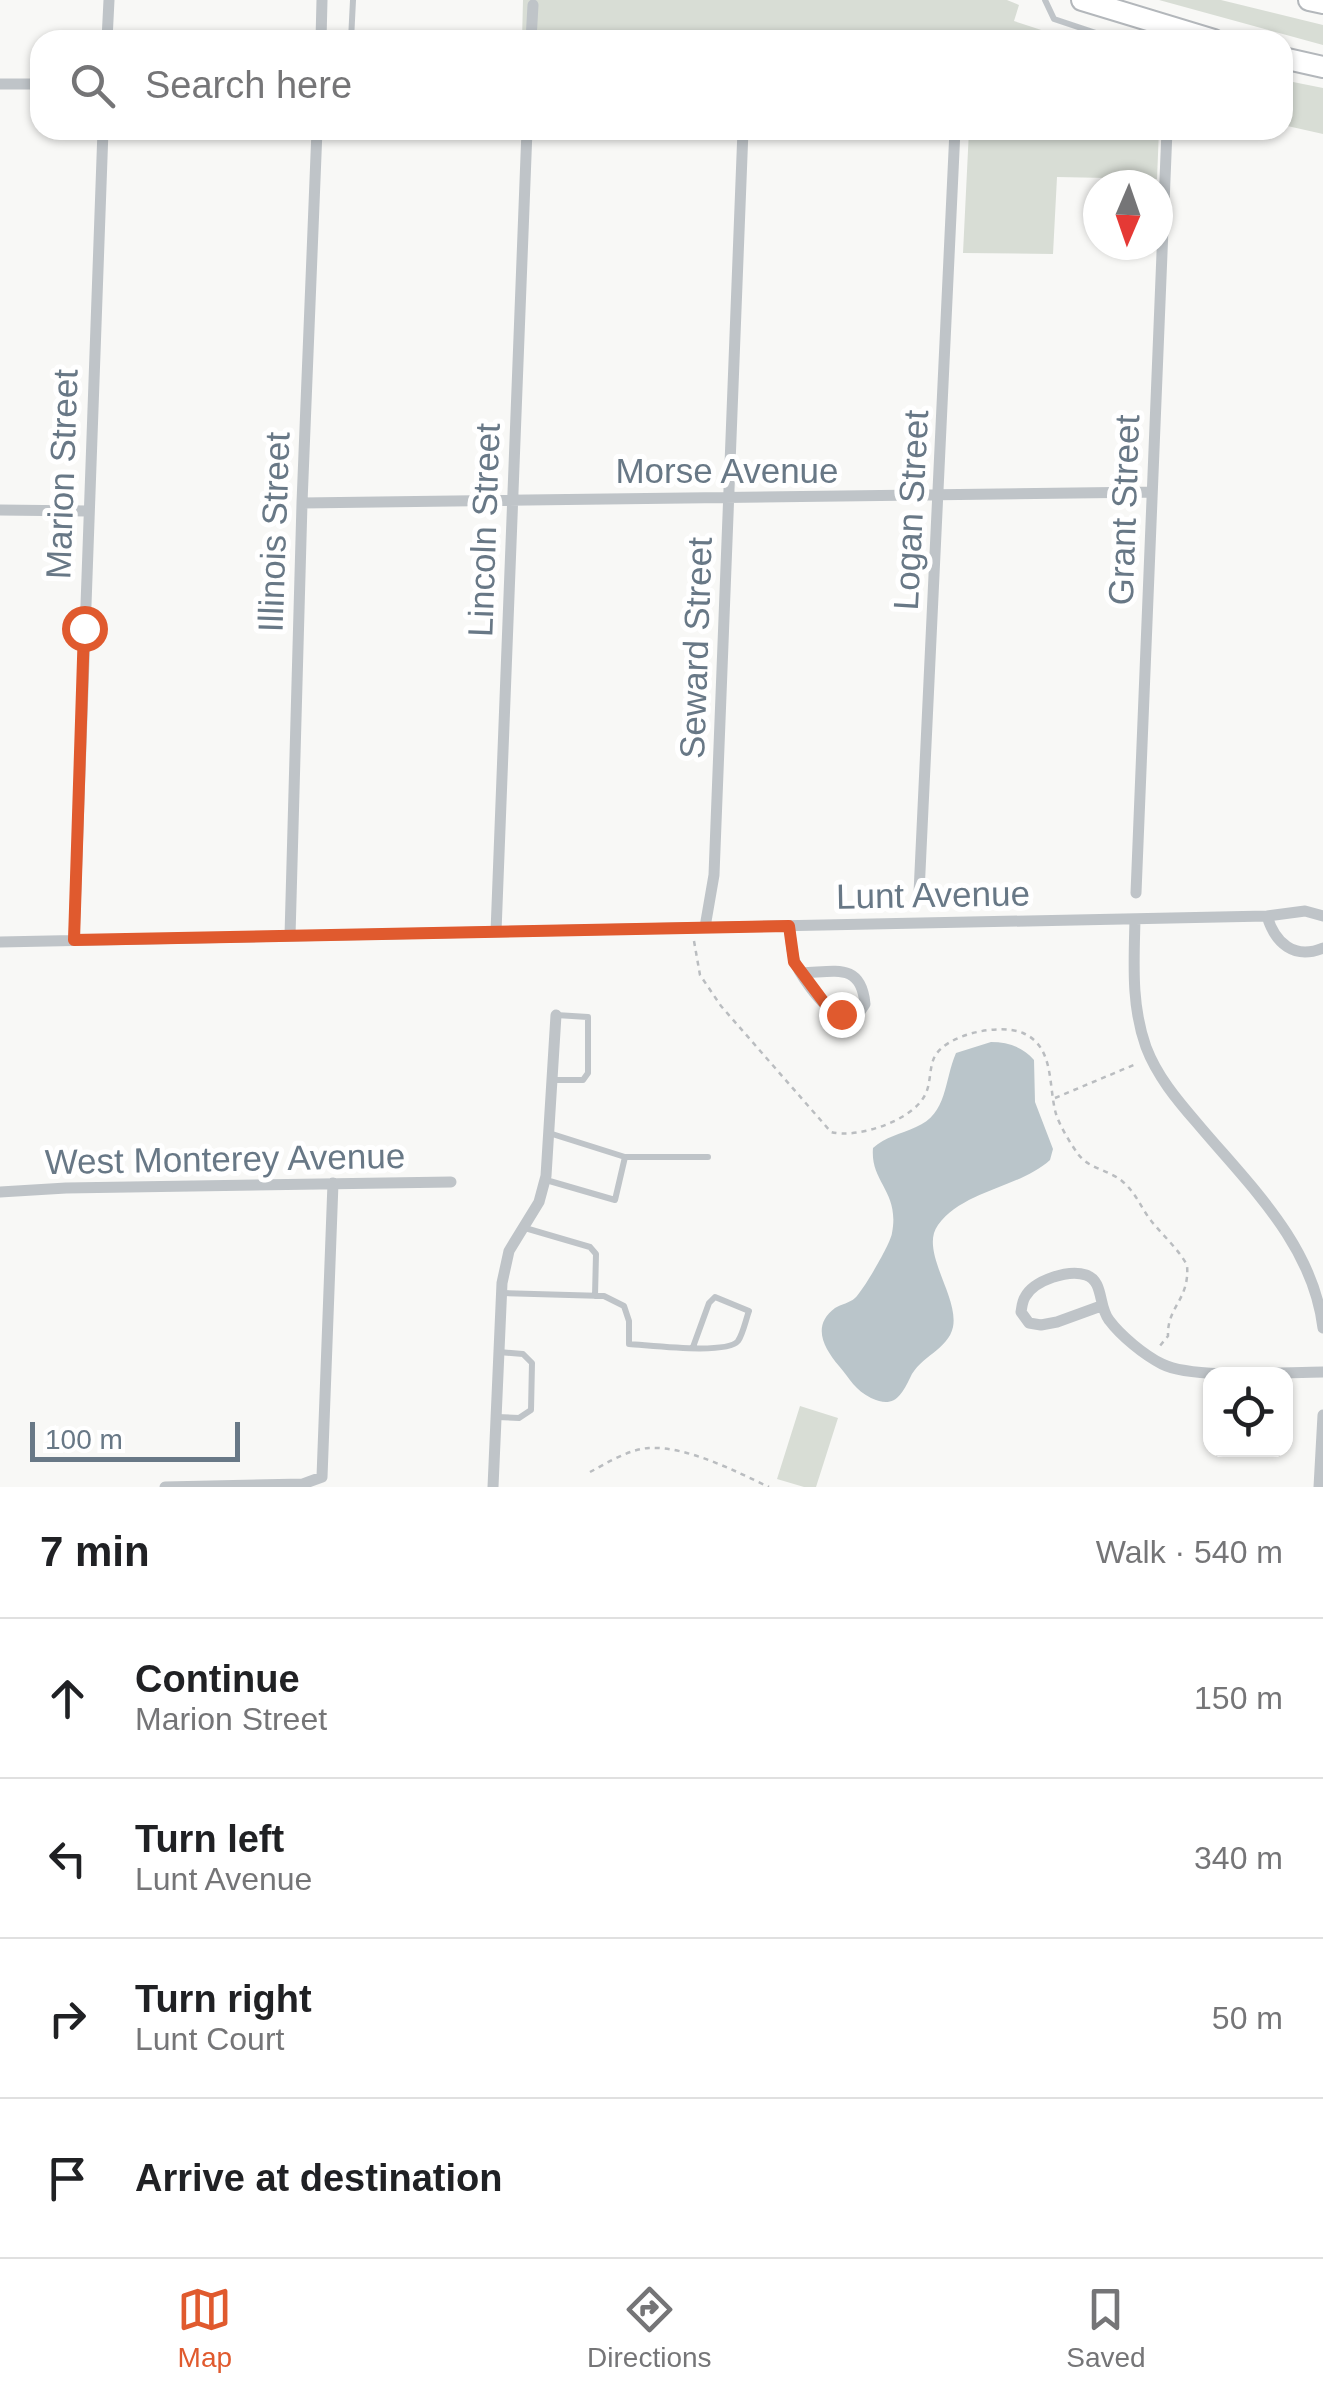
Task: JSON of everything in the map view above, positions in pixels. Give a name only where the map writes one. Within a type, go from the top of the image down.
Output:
[{"type":"highway","points":[[1082,0],[1179,30]]},
{"type":"highway","points":[[1310,0],[1323,3]]},
{"type":"highway","points":[[1293,60],[1323,67]]},
{"type":"street","points":[[108,30],[109,0]]},
{"type":"street","points":[[321,30],[322,0]]},
{"type":"street","points":[[532,30],[533,5]]},
{"type":"street","points":[[0,84],[30,84]]},
{"type":"street","name":"Marion Street","points":[[74,940],[103,140]]},
{"type":"street","name":"Illinois Street","points":[[290,936],[317,140]]},
{"type":"street","name":"Lincoln Street","points":[[496,932],[527,140]]},
{"type":"street","name":"Seward Street","points":[[706,927],[714,874],[743,140]]},
{"type":"street","name":"Logan Street","points":[[919,893],[954,140]]},
{"type":"street","name":"Grant Street","points":[[1136,893],[1167,140]]},
{"type":"street","name":"Morse Avenue","points":[[302,503],[1152,492]]},
{"type":"street","points":[[0,510],[88,510]]},
{"type":"street","name":"Lunt Avenue","points":[[0,942],[1267,916],[1305,911],[1323,916]]},
{"type":"street","points":[[1267,916],[1278,941],[1290,949],[1300,952],[1323,948]]},
{"type":"street","points":[[1135,919],[1135,1010],[1147,1049],[1160,1076],[1185,1110],[1286,1229],[1313,1279],[1323,1328]]},
{"type":"street","points":[[789,926],[794,962],[802,973],[829,1009],[841,1014],[859,1012],[865,1004],[858,978],[848,971],[802,973]]},
{"type":"street","points":[[493,1487],[501,1293],[509,1252],[539,1202],[545,1180],[556,1015]]},
{"type":"street","name":"West Monterey Avenue","points":[[0,1192],[450,1182]]},
{"type":"street","points":[[165,1487],[304,1484],[322,1477],[334,1183]]},
{"type":"street","points":[[1100,1306],[1041,1325],[1028,1323],[1021,1312],[1025,1296],[1038,1284],[1074,1272],[1091,1276],[1098,1286],[1100,1306],[1110,1322],[1163,1365],[1181,1370],[1323,1372]]},
{"type":"street","points":[[1320,1487],[1323,1415]]},
{"type":"lane","points":[[352,30],[353,0]]},
{"type":"lane","points":[[1045,0],[1054,19],[1087,30]]},
{"type":"lane","points":[[552,1080],[582,1080],[588,1072],[588,1017],[556,1015]]},
{"type":"lane","points":[[549,1133],[626,1157],[708,1157]]},
{"type":"lane","points":[[545,1180],[614,1200],[626,1157]]},
{"type":"lane","points":[[524,1228],[590,1248],[596,1254],[595,1296]]},
{"type":"lane","points":[[501,1293],[604,1296],[624,1306],[629,1321],[629,1344],[694,1347],[726,1348],[738,1341],[749,1311],[715,1297],[709,1303],[694,1347]]},
{"type":"lane","points":[[496,1416],[520,1418],[530,1410],[530,1358],[499,1352]]},
{"type":"path","points":[[694,940],[700,975],[721,1006],[832,1132],[849,1136],[876,1129],[908,1111],[925,1097],[934,1058],[945,1043],[964,1035],[1020,1031],[1036,1041],[1051,1076],[1056,1116],[1080,1157],[1094,1168],[1119,1178],[1188,1264],[1186,1294],[1174,1310],[1168,1336],[1159,1347]]},
{"type":"path","points":[[1053,1099],[1136,1064]]},
{"type":"path","points":[[590,1472],[648,1448],[705,1458],[769,1487]]},
{"type":"shaded area","points":[[523,0],[1007,0],[1019,5],[1014,21],[1041,30],[522,30]]},
{"type":"shaded area","points":[[1159,0],[1221,0],[1323,25],[1323,45],[1293,37],[1293,30],[1268,30]]},
{"type":"shaded area","points":[[1293,82],[1323,88],[1323,134],[1293,127]]},
{"type":"shaded area","points":[[969,140],[1159,140],[1157,170],[1083,170],[1083,178],[1057,177],[1053,254],[963,253]]},
{"type":"shaded area","points":[[991,1042],[1015,1046],[1034,1060],[1035,1102],[1053,1149],[1050,1160],[1023,1177],[962,1204],[938,1225],[933,1248],[951,1302],[953,1327],[946,1342],[920,1364],[900,1395],[891,1401],[879,1401],[850,1380],[822,1337],[823,1322],[835,1308],[859,1294],[892,1233],[892,1207],[876,1170],[873,1148],[934,1114],[956,1053]]},
{"type":"shaded area","points":[[800,1406],[838,1418],[816,1487],[777,1479]]},
{"type":"route","points":[[84,628],[74,940],[789,926],[794,962],[829,1009],[841,1014]]}]
